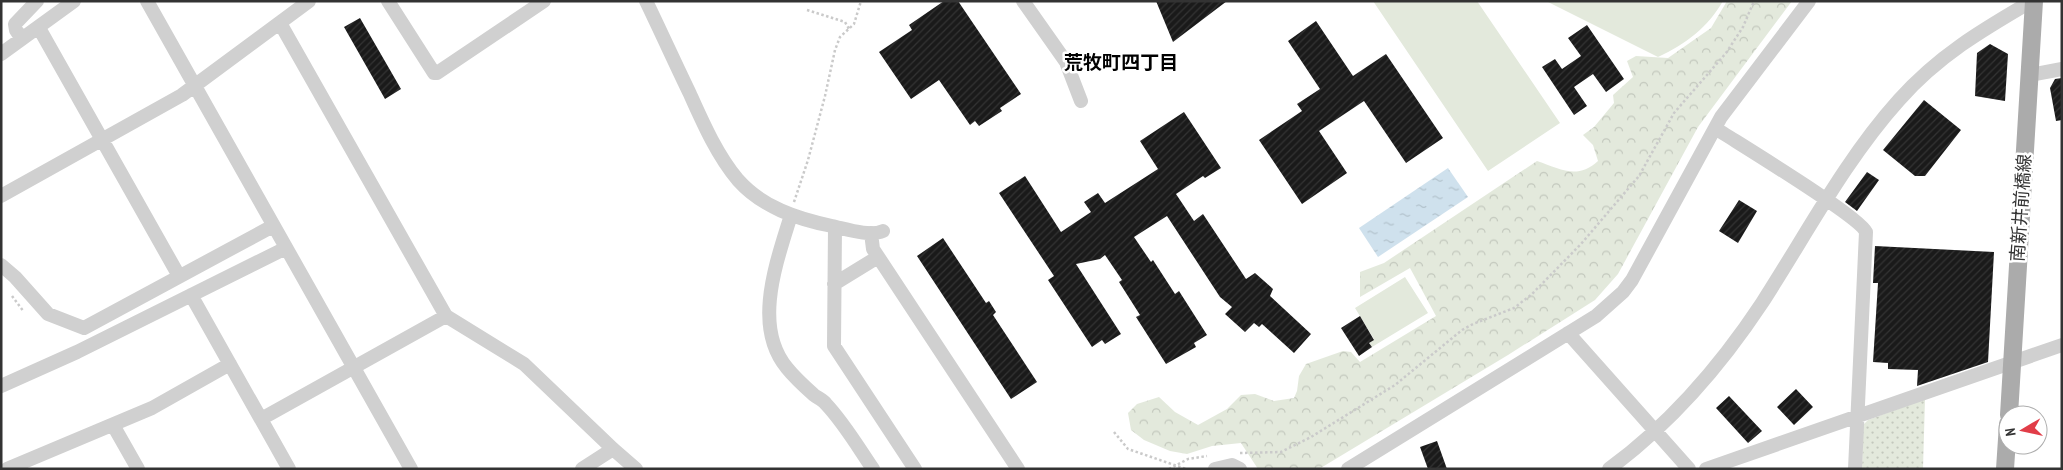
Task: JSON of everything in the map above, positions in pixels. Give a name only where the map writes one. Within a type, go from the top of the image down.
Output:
[{"type":"main road","name":"南新井前橋線","points":[[2010,405],[2033,1]]},
{"type":"main road","points":[[2005,469],[2006,455]]},
{"type":"street","points":[[22,39],[16,30],[15,24],[37,1]]},
{"type":"street","points":[[1,54],[74,1]]},
{"type":"street","points":[[147,1],[411,469]]},
{"type":"street","points":[[1,196],[195,86],[310,1]]},
{"type":"street","points":[[388,1],[434,73],[437,73],[544,1]]},
{"type":"street","points":[[646,1],[702,121],[739,180],[783,213],[835,227],[877,232],[872,249],[1018,469]]},
{"type":"street","points":[[1023,1],[1066,62],[1081,101]]},
{"type":"street","points":[[1348,469],[1609,306],[1632,280],[1714,128],[1809,1]]},
{"type":"street","points":[[1609,469],[1655,431],[1707,376],[1740,335],[1826,200],[1880,122],[1940,59],[1974,35],[2033,1]]},
{"type":"street","points":[[280,23],[446,316],[524,364],[613,450],[636,469]]},
{"type":"street","points":[[39,28],[179,276]]},
{"type":"street","points":[[2030,74],[2062,69]]},
{"type":"street","points":[[1714,128],[1826,200],[1861,225],[1866,232],[1855,469]]},
{"type":"street","points":[[790,215],[781,247],[770,304],[771,333],[774,345],[786,368],[829,406],[873,469]]},
{"type":"street","points":[[1,265],[15,277],[48,314],[84,328],[273,226]]},
{"type":"street","points":[[835,227],[834,346],[915,469]]},
{"type":"street","points":[[1,386],[77,352],[286,248]]},
{"type":"street","points":[[834,284],[878,257]]},
{"type":"street","points":[[191,295],[289,469]]},
{"type":"street","points":[[261,419],[446,316]]},
{"type":"street","points":[[1568,333],[1688,469]]},
{"type":"street","points":[[1706,469],[1733,464],[1857,416],[2062,345]]},
{"type":"street","points":[[7,469],[26,465],[152,408],[230,364]]},
{"type":"street","points":[[113,425],[138,469]]},
{"type":"street","points":[[582,469],[613,450]]},
{"type":"street","points":[[1212,463],[1232,465],[1240,469]]},
{"type":"path","points":[[790,215],[825,96],[834,50],[840,36],[854,24],[861,1]]},
{"type":"path","points":[[1236,453],[1281,452],[1311,437],[1395,385],[1462,330],[1514,308],[1531,295],[1582,244],[1639,176],[1674,113],[1726,53],[1743,27],[1754,1]]},
{"type":"path","points":[[807,10],[845,22],[849,29]]},
{"type":"path","points":[[1114,432],[1128,449],[1186,469]]},
{"type":"path","points":[[1169,469],[1188,459],[1212,463]]},
{"type":"green space","points":[[1373,1],[1477,1],[1560,123],[1488,171]]},
{"type":"green space","points":[[1546,1],[1723,1],[1710,19],[1695,34],[1658,57]]},
{"type":"green space","points":[[1727,1],[1792,1],[1698,127],[1618,274],[1595,300],[1319,469],[1258,469],[1241,443],[1212,446],[1187,454],[1170,451],[1144,440],[1131,430],[1128,413],[1137,404],[1159,397],[1175,412],[1198,425],[1227,409],[1241,395],[1255,394],[1274,401],[1294,398],[1299,376],[1306,364],[1343,351],[1351,352],[1360,362],[1436,316],[1410,268],[1360,297],[1360,272],[1384,263],[1537,161],[1569,171],[1583,170],[1590,167],[1598,161],[1593,145],[1583,135],[1594,127],[1614,103],[1613,95],[1633,77],[1627,61],[1636,56],[1668,58],[1711,28]]},
{"type":"green space","points":[[1405,277],[1428,313],[1372,347],[1369,343],[1374,339],[1355,308]]},
{"type":"green space","points":[[1925,399],[1923,469],[1862,469],[1863,425],[1868,420]]},
{"type":"water","points":[[1448,168],[1468,197],[1378,257],[1359,228]]},
{"type":"building","points":[[944,1],[958,1],[1021,94],[1000,108],[1002,111],[979,126],[975,121],[970,125],[939,80],[911,99],[879,52],[912,30],[909,25]]},
{"type":"building","points":[[1156,1],[1227,1],[1173,42]]},
{"type":"building","points":[[360,18],[401,89],[385,99],[344,27]]},
{"type":"building","points":[[1316,21],[1353,76],[1386,54],[1443,138],[1406,163],[1364,101],[1319,131],[1347,173],[1302,204],[1259,140],[1302,111],[1297,104],[1320,89],[1288,41]]},
{"type":"building","points":[[1587,25],[1624,79],[1606,92],[1593,74],[1574,87],[1587,106],[1574,115],[1542,67],[1555,59],[1562,69],[1581,56],[1568,38]]},
{"type":"building","points":[[1990,44],[2008,54],[2005,101],[1975,96],[1977,53]]},
{"type":"building","points":[[2062,78],[2062,120],[2056,121],[2050,88],[2055,79]]},
{"type":"building","points":[[1924,100],[1961,130],[1925,176],[1915,176],[1883,150]]},
{"type":"building","points":[[1184,112],[1221,168],[1205,178],[1203,176],[1176,194],[1194,221],[1203,214],[1246,279],[1255,273],[1273,289],[1270,296],[1311,334],[1294,353],[1262,324],[1259,327],[1254,323],[1245,332],[1225,314],[1232,307],[1220,297],[1167,216],[1134,237],[1151,262],[1153,260],[1175,294],[1179,291],[1207,335],[1194,343],[1196,347],[1166,364],[1136,317],[1140,315],[1119,282],[1122,280],[1105,255],[1100,259],[1076,264],[1121,334],[1105,344],[1102,340],[1092,347],[1048,280],[1054,276],[999,193],[1025,176],[1061,232],[1091,212],[1084,202],[1098,193],[1105,203],[1158,169],[1140,141]]},
{"type":"building","points":[[1867,172],[1879,180],[1857,211],[1845,202]]},
{"type":"building","points":[[1739,200],[1757,211],[1738,243],[1719,231]]},
{"type":"building","points":[[943,238],[986,303],[989,301],[996,312],[993,315],[1037,382],[1011,399],[917,256]]},
{"type":"building","points":[[1875,246],[1994,252],[1988,362],[1917,386],[1918,370],[1888,369],[1888,363],[1873,362],[1878,283],[1873,283]]},
{"type":"building","points":[[1360,316],[1374,340],[1369,343],[1372,347],[1359,356],[1341,328]]},
{"type":"building","points":[[1796,389],[1813,407],[1794,425],[1777,407]]},
{"type":"building","points":[[1729,396],[1762,431],[1748,443],[1716,408]]},
{"type":"building","points":[[1437,441],[1447,469],[1428,469],[1420,447]]},
{"type":"district","name":"荒牧町四丁目","points":[[1121,62]]}]
